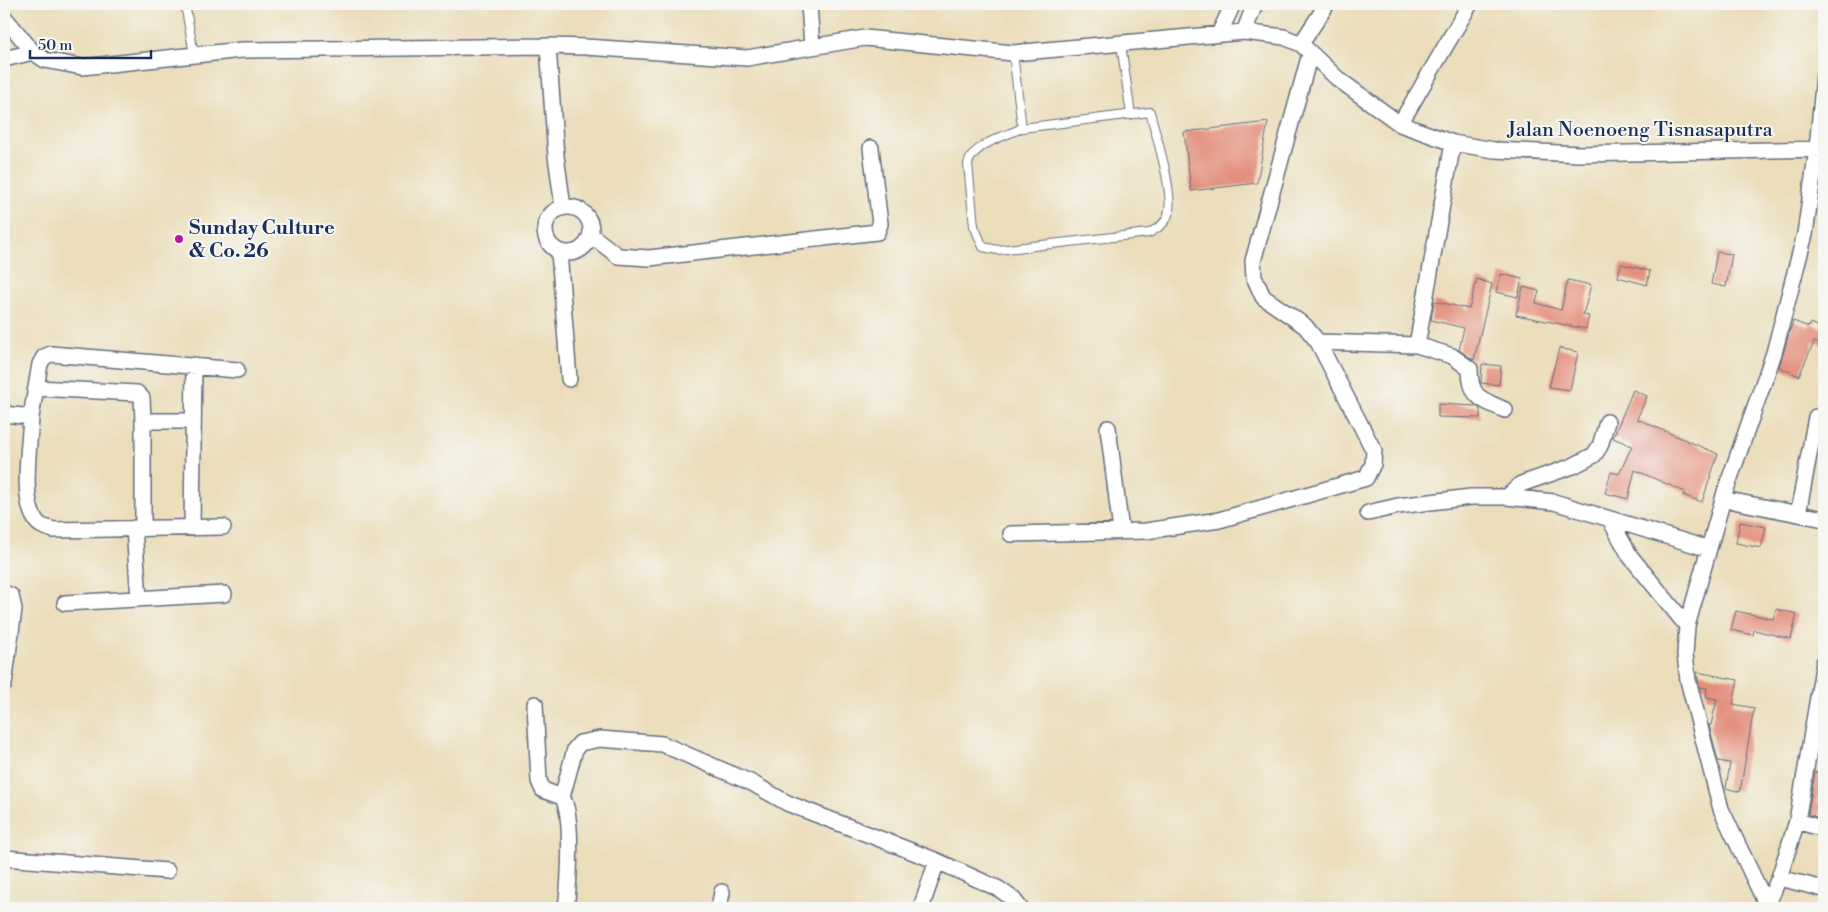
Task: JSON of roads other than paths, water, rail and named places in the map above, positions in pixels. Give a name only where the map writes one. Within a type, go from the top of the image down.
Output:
[{"type":"street","points":[[809,4],[812,47]]},
{"type":"street","points":[[1219,34],[1233,4]]},
{"type":"street","points":[[1244,32],[1256,4]]},
{"type":"street","points":[[1011,534],[1146,530],[1219,520],[1366,478],[1373,464],[1374,451],[1318,342],[1305,326],[1263,297],[1254,277],[1253,261],[1305,49],[1327,4]]},
{"type":"street","points":[[1400,124],[1470,4]]},
{"type":"street","points":[[4,17],[33,52],[4,59]]},
{"type":"street","name":"Jalan Noenoeng Tisnasaputra","points":[[33,52],[45,60],[82,67],[194,54],[252,50],[586,46],[747,58],[865,38],[880,38],[1013,53],[1244,32],[1284,37],[1305,49],[1338,79],[1400,124],[1453,144],[1494,150],[1580,154],[1821,149]]},
{"type":"street","points":[[548,46],[556,156],[563,207]]},
{"type":"street","points":[[1767,907],[1721,809],[1688,680],[1685,654],[1687,626],[1723,499],[1774,353],[1805,234],[1821,149],[1824,75]]},
{"type":"street","points":[[1417,345],[1453,144]]},
{"type":"street","points":[[591,235],[618,256],[649,258],[876,232],[880,224],[872,148]]},
{"type":"street","points":[[563,207],[577,208],[584,213],[589,219],[591,235],[582,249],[567,253],[559,252],[549,243],[546,237],[546,224],[552,213],[563,207]]},
{"type":"street","points":[[559,252],[569,379]]},
{"type":"street","points":[[1318,342],[1417,345],[1452,356],[1470,370],[1470,385],[1478,398],[1504,410]]},
{"type":"street","points":[[223,527],[53,530],[39,525],[30,510],[27,492],[31,417],[40,364],[44,357],[50,354],[237,370]]},
{"type":"street","points":[[192,528],[194,365]]},
{"type":"street","points":[[36,388],[137,393],[142,398],[139,598]]},
{"type":"street","points":[[4,414],[31,417]]},
{"type":"street","points":[[1798,514],[1816,417]]},
{"type":"street","points":[[143,421],[193,421]]},
{"type":"street","points":[[1507,497],[1521,484],[1573,466],[1594,455],[1600,446],[1608,422]]},
{"type":"street","points":[[1108,428],[1121,531]]},
{"type":"street","points":[[1368,512],[1398,506],[1471,497],[1507,497],[1554,502],[1709,549]]},
{"type":"street","points":[[1723,499],[1824,519]]},
{"type":"street","points":[[1610,520],[1630,556],[1687,626]]},
{"type":"street","points":[[4,593],[11,596],[14,609],[4,676]]},
{"type":"street","points":[[65,603],[224,594]]},
{"type":"street","points":[[1767,907],[1779,878],[1797,820],[1824,662]]},
{"type":"street","points":[[535,704],[539,781],[543,790],[562,797],[568,817],[569,888],[566,908]]},
{"type":"street","points":[[562,797],[575,749],[580,743],[600,739],[662,744],[752,782],[787,803],[937,861],[999,889],[1013,899],[1020,908]]},
{"type":"street","points":[[1797,820],[1824,829]]},
{"type":"street","points":[[4,858],[167,871]]},
{"type":"street","points":[[921,908],[937,861]]},
{"type":"street","points":[[1779,878],[1824,889]]},
{"type":"street","points":[[719,908],[722,892]]},
{"type":"lane","points":[[185,4],[194,54]]},
{"type":"lane","points":[[1120,44],[1131,114]]},
{"type":"lane","points":[[1013,53],[1022,128]]},
{"type":"lane","points":[[1150,112],[1169,193],[1169,215],[1164,223],[1149,233],[990,250],[983,247],[974,226],[968,164],[970,157],[977,150],[1022,128],[1131,114],[1150,112]]},
{"type":"place","name":"Sunday Culture & Co. 26","points":[[179,239]]}]
